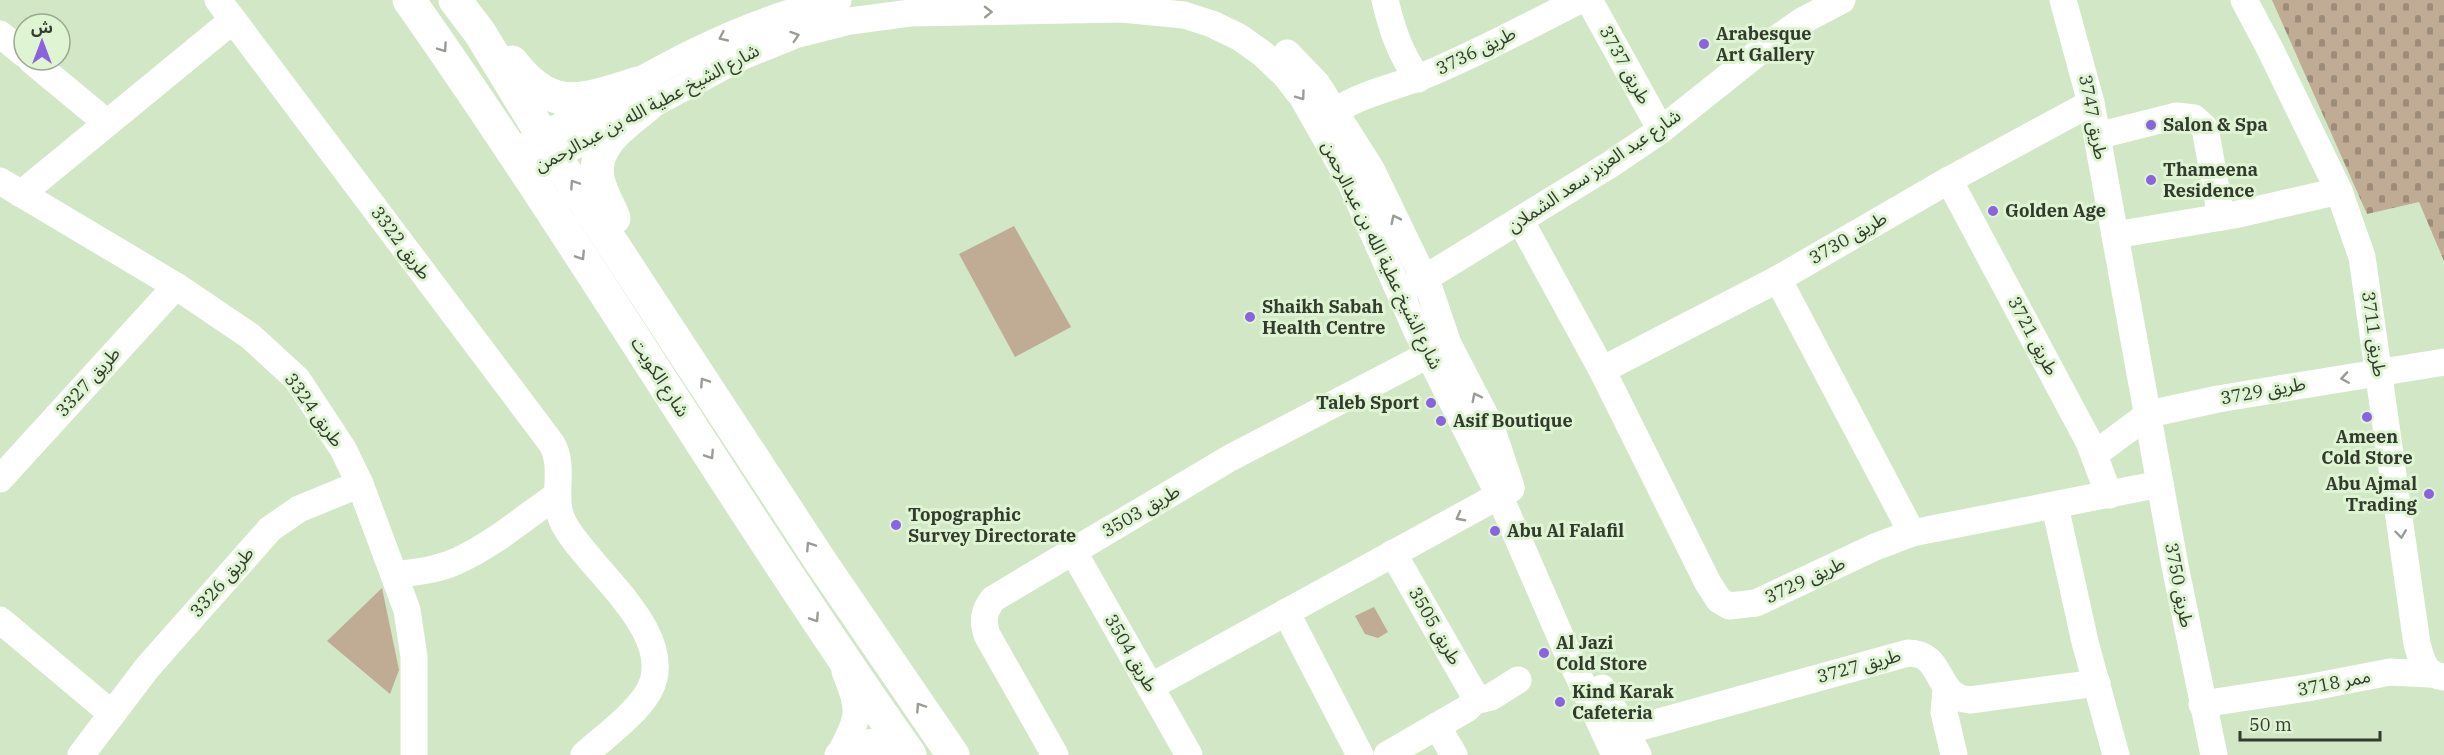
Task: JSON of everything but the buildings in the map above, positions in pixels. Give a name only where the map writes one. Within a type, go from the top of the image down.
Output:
[{"type":"main road","name":"شارع الكويت","points":[[409,0],[519,163],[833,645],[910,755]]},
{"type":"main road","name":"شارع الكويت","points":[[455,0],[480,33],[549,146],[821,562],[954,755]]},
{"type":"main road","points":[[480,33],[505,53],[526,80],[539,90],[555,97],[573,100],[643,94]]},
{"type":"main road","points":[[628,266],[617,224],[597,176],[598,161],[604,147],[643,94]]},
{"type":"street","name":"شارع الشيخ عطية الله بن عبدالرحمن","points":[[519,163],[643,94],[734,33],[789,12],[838,0]]},
{"type":"street","name":"شارع الشيخ عطية الله بن عبدالرحمن","points":[[1192,0],[1237,19],[1273,41],[1317,84],[1350,181],[1400,293],[1491,427],[1505,492],[1554,576],[1615,741],[1638,755]]},
{"type":"street","name":"طريق 3736","points":[[1385,0],[1398,45],[1418,79],[1580,0]]},
{"type":"street","name":"طريق 3737","points":[[1589,0],[1661,130]]},
{"type":"street","name":"شارع عبد العزيز سعد الشملان","points":[[1400,293],[1560,197],[1661,130],[1769,44],[1802,21],[1842,0]]},
{"type":"street","name":"طريق 3747","points":[[2063,0],[2091,103],[2149,414]]},
{"type":"street","name":"طريق 3711","points":[[2244,0],[2339,191],[2362,257],[2417,644],[2422,662],[2437,675]]},
{"type":"street","name":"شارع الشيخ عطية الله بن عبدالرحمن","points":[[643,94],[768,45],[880,9],[909,7],[1122,9],[1184,15],[1212,24],[1239,37],[1263,54],[1304,98],[1327,116],[1371,169],[1424,279],[1439,349]]},
{"type":"street","name":"طريق 3324","points":[[225,10],[107,123],[11,187],[176,286],[249,336],[297,379],[343,449],[360,484],[407,610],[414,657],[414,755]]},
{"type":"street","name":"طريق 3322","points":[[225,10],[552,444],[560,466],[557,495],[564,524],[644,627],[654,648],[654,675],[650,690],[640,704],[584,755]]},
{"type":"street","points":[[0,34],[12,44]]},
{"type":"street","points":[[45,72],[107,123]]},
{"type":"street","points":[[1327,116],[1379,89],[1418,79]]},
{"type":"street","name":"طريق 3730","points":[[1602,370],[1778,279],[1949,180],[2091,103]]},
{"type":"street","points":[[2097,136],[2176,116],[2194,118],[2205,128],[2221,217]]},
{"type":"street","name":"طريق 3721","points":[[1949,180],[2095,454],[2109,495]]},
{"type":"street","points":[[2115,235],[2221,217],[2339,191]]},
{"type":"street","points":[[1520,220],[1602,370]]},
{"type":"street","points":[[1778,279],[1912,533]]},
{"type":"street","name":"طريق 3327","points":[[0,478],[176,286]]},
{"type":"street","name":"طريق 3503","points":[[1055,755],[987,635],[983,616],[993,599],[1230,458],[1439,349]]},
{"type":"street","name":"طريق 3729","points":[[2095,454],[2149,414],[2218,399],[2444,362]]},
{"type":"street","name":"طريق 3729","points":[[1602,370],[1708,584],[1719,600],[1729,606],[1756,603],[1875,547],[1912,533],[2160,484]]},
{"type":"street","name":"طريق 3750","points":[[2149,414],[2160,484],[2202,704],[2214,755]]},
{"type":"street","name":"طريق 3326","points":[[81,755],[147,668],[270,529],[299,510],[360,484]]},
{"type":"street","points":[[1150,687],[1505,492]]},
{"type":"street","points":[[395,575],[424,571],[457,561],[481,548],[557,495]]},
{"type":"street","points":[[2055,506],[2116,755]]},
{"type":"street","name":"طريق 3504","points":[[1072,551],[1189,755]]},
{"type":"street","name":"طريق 3505","points":[[1393,553],[1472,691],[1474,700]]},
{"type":"street","points":[[1286,612],[1360,755]]},
{"type":"street","points":[[0,620],[112,714]]},
{"type":"street","points":[[833,645],[851,687],[857,712],[856,723],[839,754]]},
{"type":"street","name":"طريق 3727","points":[[1615,741],[1908,653],[1919,653],[1928,657],[1946,688]]},
{"type":"street","name":"ممر 3718","points":[[2202,704],[2307,688],[2390,672],[2437,675]]},
{"type":"street","points":[[1388,755],[1468,708],[1474,700],[1491,696],[1518,680]]},
{"type":"street","points":[[1946,688],[1952,695],[1970,700],[2097,683]]},
{"type":"street","points":[[1946,688],[1944,712],[1954,755]]},
{"type":"street","points":[[1437,726],[1454,755]]},
{"type":"street","points":[[839,754],[860,743],[872,743],[883,745],[901,755]]},
{"type":"green space","points":[[2272,0],[2444,0],[2444,261],[2419,202],[2367,214]]},
{"type":"green space","points":[[1014,226],[1071,327],[1015,357],[959,254]]},
{"type":"green space","points":[[382,588],[399,670],[390,694],[327,641]]},
{"type":"green space","points":[[1374,607],[1388,632],[1378,638],[1365,634],[1355,616]]},
{"type":"place","name":"Arabesque Art Gallery","points":[[1704,44]]},
{"type":"place","name":"Salon & Spa","points":[[2151,125]]},
{"type":"place","name":"Thameena Residence","points":[[2151,180]]},
{"type":"place","name":"Golden Age","points":[[1993,211]]},
{"type":"place","name":"Shaikh Sabah Health Centre","points":[[1250,317]]},
{"type":"place","name":"Taleb Sport","points":[[1431,403]]},
{"type":"place","name":"Ameen Cold Store","points":[[2367,417]]},
{"type":"place","name":"Asif Boutique","points":[[1441,421]]},
{"type":"place","name":"Abu Ajmal Trading","points":[[2429,494]]},
{"type":"place","name":"Topographic Survey Directorate","points":[[896,525]]},
{"type":"place","name":"Abu Al Falafil","points":[[1495,531]]},
{"type":"place","name":"Al Jazi Cold Store","points":[[1544,653]]},
{"type":"place","name":"Kind Karak Cafeteria","points":[[1560,702]]}]
